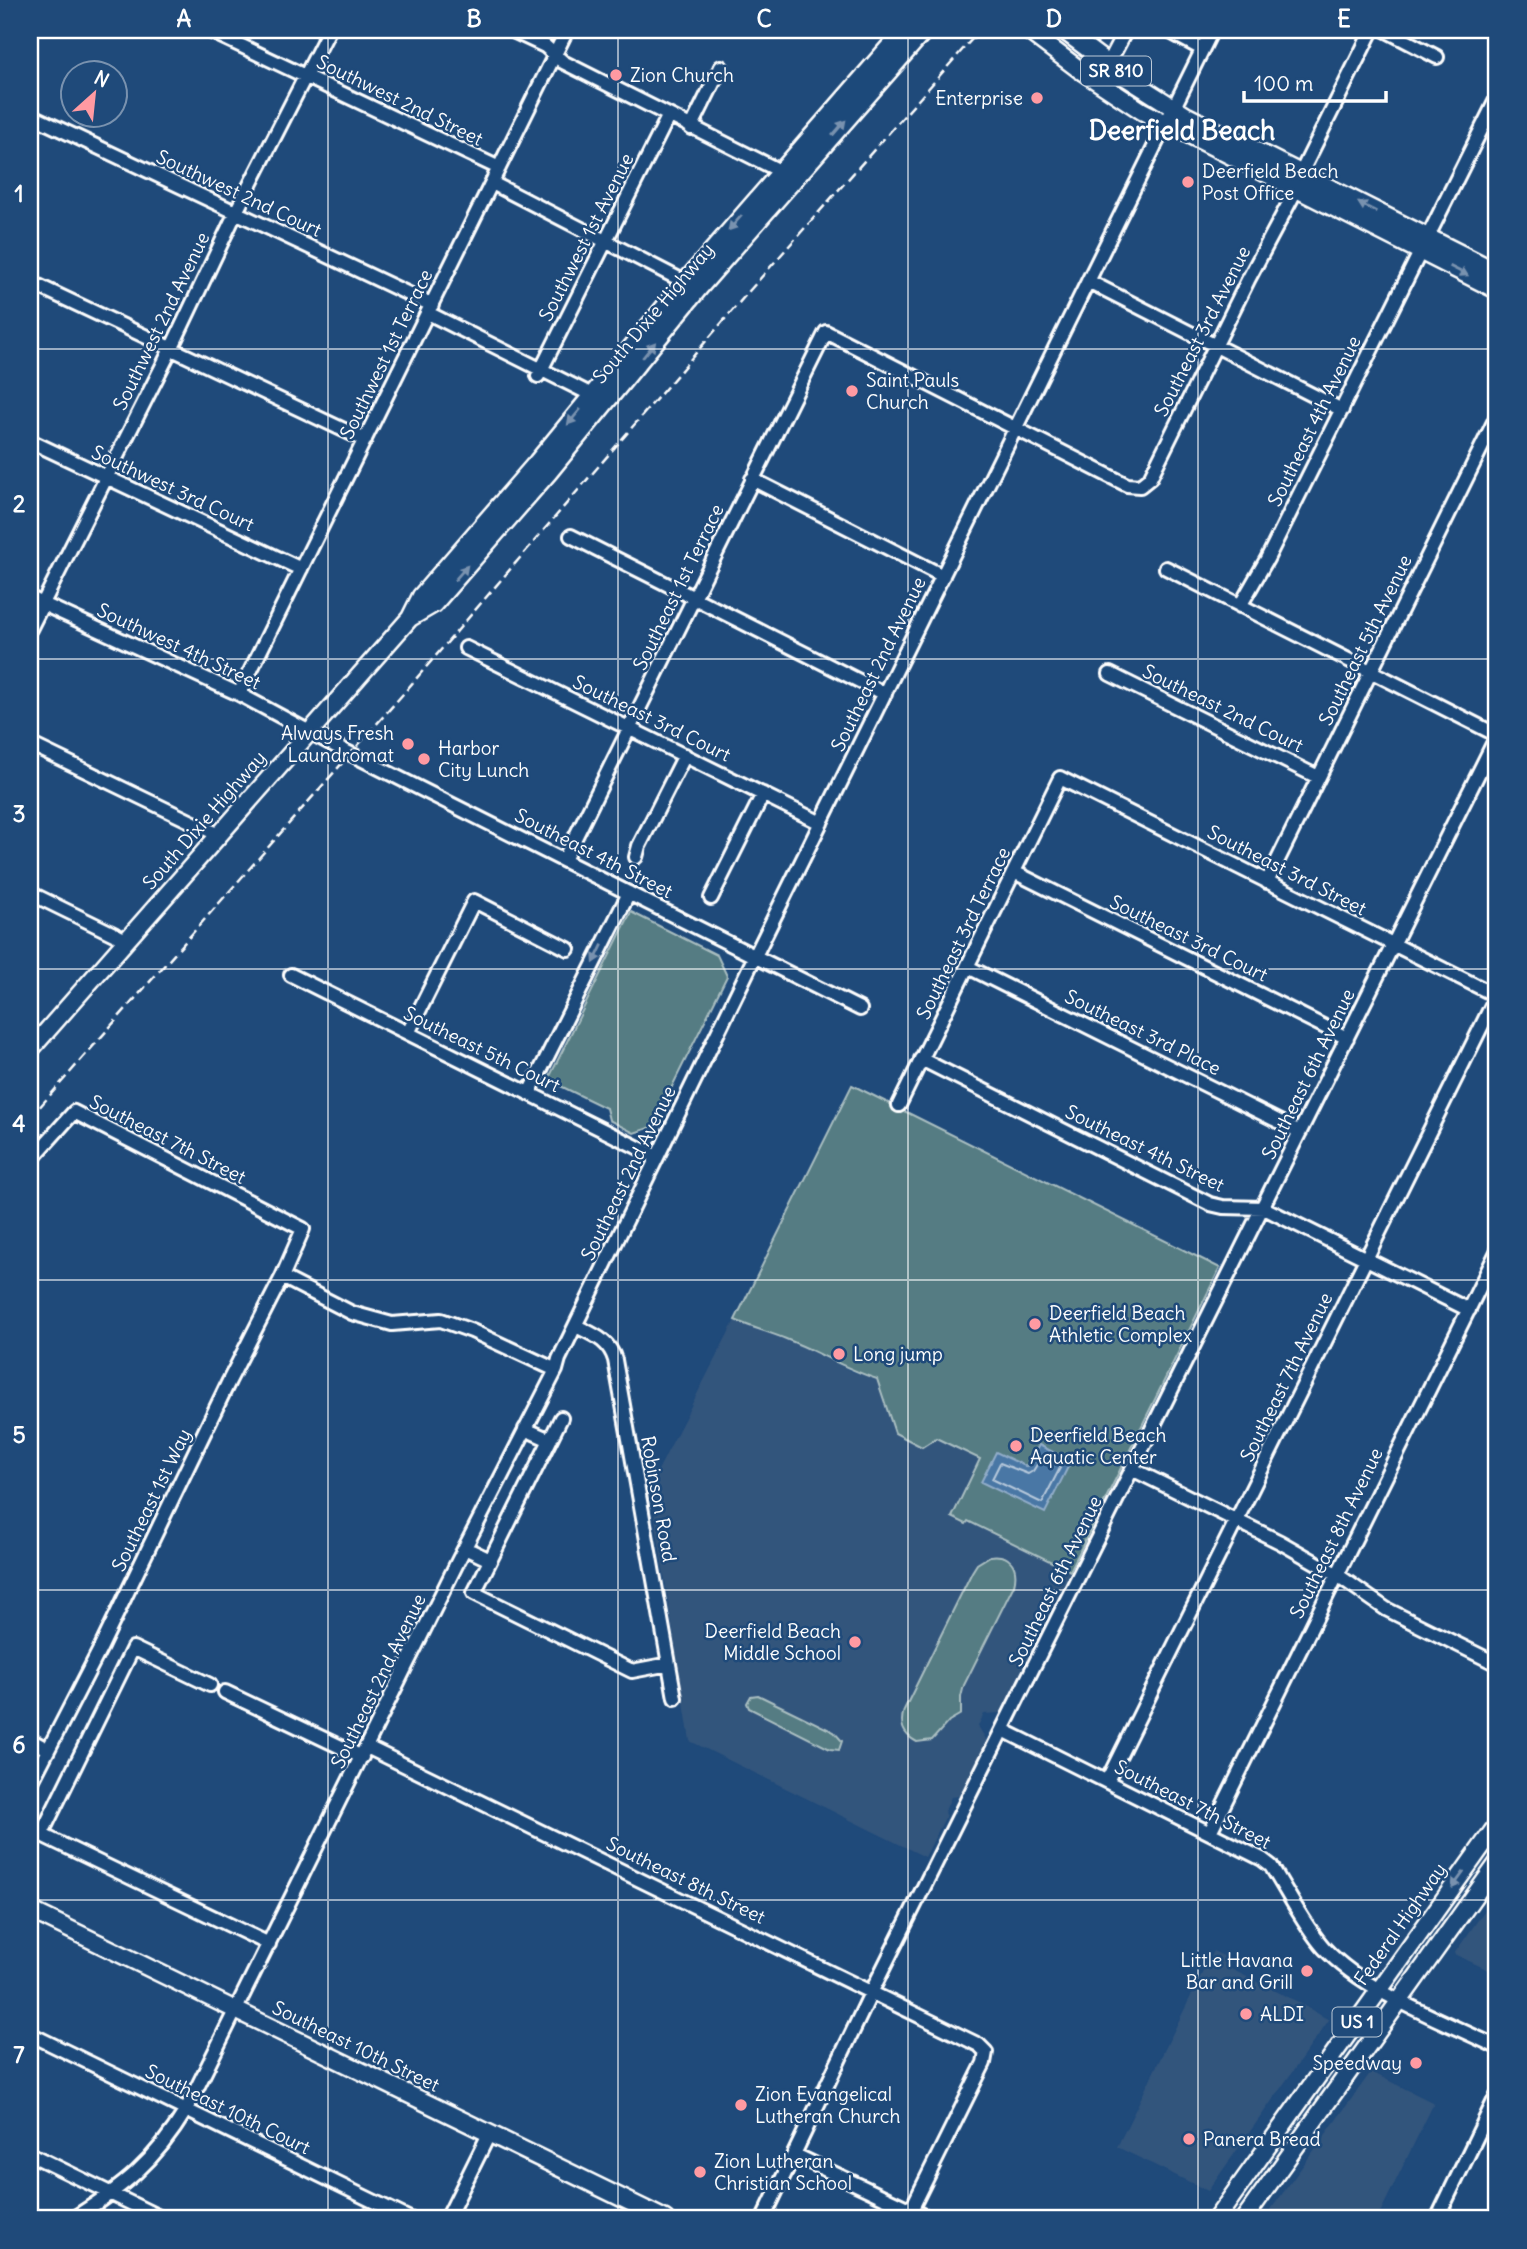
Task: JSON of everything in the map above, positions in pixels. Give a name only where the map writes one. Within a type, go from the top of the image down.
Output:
[{"type":"main road","name":"South Dixie Highway","points":[[599,399],[700,287],[904,30]]},
{"type":"main road","name":"South Dixie Highway","points":[[32,1045],[410,618],[434,604],[599,399],[685,282],[925,30]]},
{"type":"main road","name":"SR 810","points":[[1027,30],[1099,83],[1165,123],[1296,190],[1497,272]]},
{"type":"main road","name":"SR 810","points":[[1063,30],[1173,107],[1301,173],[1497,290]]},
{"type":"main road","name":"Federal Highway","points":[[1216,2219],[1497,1825]]},
{"type":"main road","name":"US 1","points":[[1244,2219],[1497,1864]]},
{"type":"main road","name":"Southeast 10th Street","points":[[30,1910],[665,2219]]},
{"type":"main road","points":[[1254,2205],[1252,2190],[1255,2180],[1295,2120],[1294,2110]]},
{"type":"main road","points":[[1236,2191],[1240,2199],[1236,2219]]},
{"type":"street","name":"Southwest 2nd Street","points":[[208,30],[499,169]]},
{"type":"street","name":"Southwest 2nd Avenue","points":[[30,629],[329,30]]},
{"type":"street","points":[[511,30],[545,46],[563,62],[787,175]]},
{"type":"street","name":"Southwest 1st Terrace","points":[[239,694],[567,30]]},
{"type":"street","points":[[1108,64],[1126,30]]},
{"type":"street","points":[[1167,30],[1202,49]]},
{"type":"street","name":"Southeast 2nd Avenue","points":[[72,2219],[111,2194],[155,2156],[186,2110],[556,1370],[755,956],[1212,30]]},
{"type":"street","points":[[1301,173],[1372,30]]},
{"type":"street","points":[[1385,30],[1437,57]]},
{"type":"street","points":[[691,128],[721,68]]},
{"type":"street","name":"Southeast 4th Avenue","points":[[1240,606],[1267,559],[1342,411],[1497,98]]},
{"type":"street","name":"Southwest 2nd Court","points":[[30,115],[236,212],[430,309],[540,372],[599,399]]},
{"type":"street","name":"Southwest 1st Avenue","points":[[540,372],[668,117]]},
{"type":"street","points":[[492,183],[685,282]]},
{"type":"street","name":"Southeast 3rd Avenue","points":[[1016,428],[1127,485],[1140,486],[1150,478],[1296,190]]},
{"type":"street","points":[[1088,281],[1342,411]]},
{"type":"street","points":[[30,282],[365,440]]},
{"type":"street","name":"Southeast 1st Terrace","points":[[564,860],[826,332],[1016,428]]},
{"type":"street","name":"Southeast 5th Avenue","points":[[1267,882],[1497,416]]},
{"type":"street","name":"Southwest 3rd Court","points":[[30,441],[301,569]]},
{"type":"street","points":[[752,480],[943,576]]},
{"type":"street","points":[[571,536],[885,694]]},
{"type":"street","points":[[1166,568],[1497,736]]},
{"type":"street","name":"Southwest 4th Street","points":[[30,598],[239,694],[309,732]]},
{"type":"street","name":"Southeast 3rd Court","points":[[466,648],[821,823]]},
{"type":"street","name":"Southeast 2nd Court","points":[[1110,674],[1318,776]]},
{"type":"street","name":"Southeast 4th Street","points":[[309,732],[860,1009]]},
{"type":"street","name":"Southeast 6th Avenue","points":[[763,2219],[872,1991],[1497,736]]},
{"type":"street","points":[[30,744],[219,835]]},
{"type":"street","points":[[636,857],[685,755]]},
{"type":"street","name":"Southeast 3rd Street","points":[[1060,778],[1393,945],[1497,994]]},
{"type":"street","name":"Southeast 3rd Terrace","points":[[899,1105],[1060,778]]},
{"type":"street","points":[[711,898],[763,794]]},
{"type":"street","name":"Southeast 3rd Court","points":[[1014,872],[1347,1038]]},
{"type":"street","points":[[529,1093],[629,892]]},
{"type":"street","points":[[30,893],[126,940]]},
{"type":"street","points":[[408,1033],[474,901],[568,949]]},
{"type":"street","name":"Southeast 3rd Place","points":[[968,967],[1300,1132]]},
{"type":"street","name":"Southeast 5th Court","points":[[291,975],[657,1157]]},
{"type":"street","name":"Southeast 7th Avenue","points":[[1107,1781],[1497,994]]},
{"type":"street","name":"Southeast 4th Street","points":[[921,1059],[1210,1204],[1264,1208],[1469,1310]]},
{"type":"street","name":"Southeast 7th Street","points":[[30,1161],[74,1112],[303,1229]]},
{"type":"street","name":"Southeast 1st Way","points":[[30,1785],[105,1639],[303,1229]]},
{"type":"street","name":"Southeast 8th Avenue","points":[[1210,1832],[1497,1252]]},
{"type":"street","points":[[282,1277],[352,1313],[392,1324],[441,1320],[472,1331],[556,1370]]},
{"type":"street","name":"Robinson Road","points":[[576,1325],[592,1333],[611,1348],[615,1360],[675,1698]]},
{"type":"street","points":[[561,1418],[474,1593],[632,1671],[669,1664]]},
{"type":"street","points":[[525,1429],[550,1440]]},
{"type":"street","points":[[1132,1469],[1236,1520],[1336,1574],[1387,1609],[1497,1664]]},
{"type":"street","points":[[465,1548],[490,1560]]},
{"type":"street","points":[[210,1685],[133,1648],[43,1831],[44,1836],[269,1944]]},
{"type":"street","name":"Southeast 8th Street","points":[[225,1692],[365,1752],[872,1991],[979,2045],[986,2052],[984,2063],[911,2210]]},
{"type":"street","name":"Southeast 7th Street","points":[[1003,1730],[1247,1850],[1271,1866],[1322,1945],[1334,1957],[1380,1990],[1497,2047]]},
{"type":"street","points":[[30,1740],[47,1749]]},
{"type":"street","name":"Southeast 10th Court","points":[[30,2034],[410,2219]]},
{"type":"street","points":[[1437,2219],[1497,2095]]},
{"type":"street","points":[[447,2219],[489,2134]]},
{"type":"street","points":[[30,2154],[163,2219]]},
{"type":"street","points":[[795,2155],[930,2219]]},
{"type":"shaded area","name":"Deerfield Beach Middle School","points":[[735,1320],[785,1338],[853,1372],[877,1379],[895,1433],[936,1438],[980,1460],[953,1516],[966,1523],[968,1520],[1070,1571],[1000,1713],[984,1714],[978,1726],[987,1741],[959,1796],[951,1797],[944,1813],[946,1816],[925,1857],[690,1741],[650,1486]]},
{"type":"shaded area","points":[[1497,1893],[1497,1974],[1454,1954]]},
{"type":"shaded area","points":[[1213,1951],[1232,1960],[1229,1968],[1329,2020],[1208,2191],[1117,2147]]},
{"type":"shaded area","points":[[1371,2072],[1434,2103],[1377,2219],[1264,2219]]},
{"type":"green space","points":[[631,912],[717,955],[727,976],[652,1127],[634,1133],[609,1120],[606,1108],[548,1080]]},
{"type":"green space","points":[[852,1085],[1220,1268],[1070,1571],[968,1521],[966,1524],[952,1517],[980,1459],[936,1438],[922,1447],[895,1433],[877,1379],[735,1320]]},
{"type":"green space","points":[[990,1556],[1003,1557],[1011,1562],[1015,1572],[1014,1585],[964,1685],[961,1714],[949,1721],[932,1740],[917,1742],[903,1729],[904,1710],[972,1572],[977,1564]]},
{"type":"green space","points":[[758,1695],[834,1732],[842,1741],[839,1750],[830,1749],[749,1708],[747,1703],[751,1696]]},
{"type":"water","points":[[1039,1445],[1071,1461],[1045,1513],[981,1482],[996,1452],[1027,1467]]},
{"type":"railway","points":[[30,1118],[403,694],[750,290],[980,30]]},
{"type":"place","name":"Zion Church","points":[[616,75]]},
{"type":"place","name":"Enterprise","points":[[1037,98]]},
{"type":"place","name":"Deerfield Beach Post Office","points":[[1188,182]]},
{"type":"place","name":"Saint Pauls Church","points":[[852,391]]},
{"type":"place","name":"Always Fresh Laundromat","points":[[408,744]]},
{"type":"place","name":"Harbor City Lunch","points":[[424,759]]},
{"type":"place","name":"Deerfield Beach Athletic Complex","points":[[1035,1324]]},
{"type":"place","name":"Long jump","points":[[839,1354]]},
{"type":"place","name":"Deerfield Beach Aquatic Center","points":[[1016,1446]]},
{"type":"place","name":"Deerfield Beach Middle School","points":[[855,1642]]},
{"type":"place","name":"Little Havana Bar and Grill","points":[[1307,1971]]},
{"type":"place","name":"ALDI","points":[[1246,2014]]},
{"type":"place","name":"Speedway","points":[[1416,2063]]},
{"type":"place","name":"Zion Evangelical Lutheran Church","points":[[741,2105]]},
{"type":"place","name":"Panera Bread","points":[[1189,2139]]},
{"type":"place","name":"Zion Lutheran Christian School","points":[[700,2172]]},
{"type":"district","name":"Deerfield Beach","points":[[1182,131]]}]
